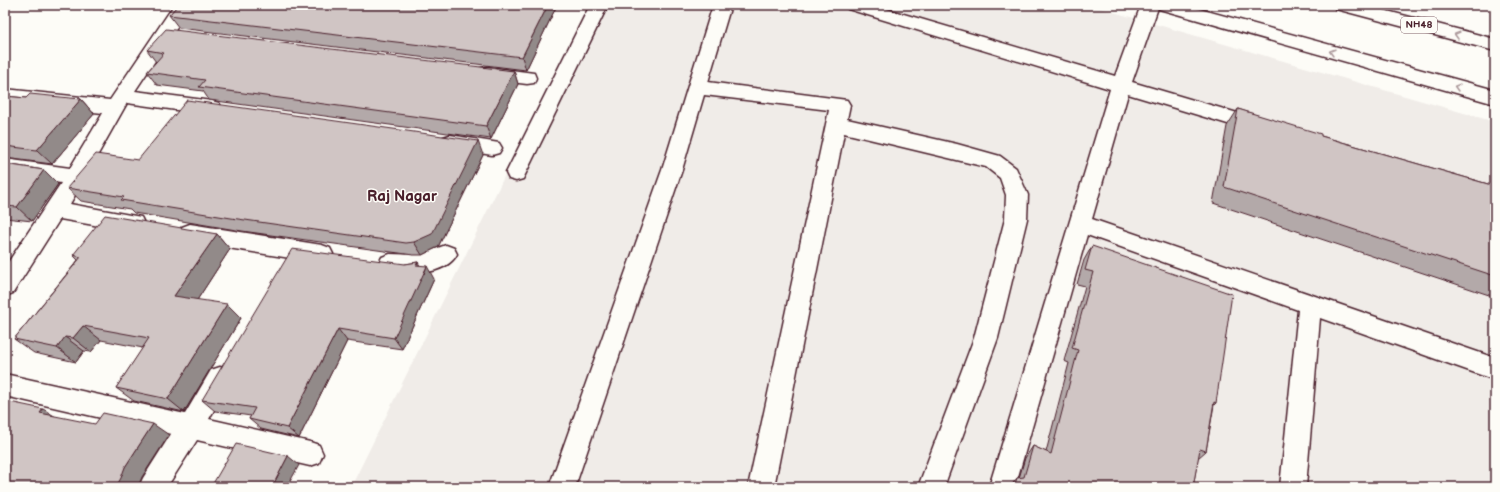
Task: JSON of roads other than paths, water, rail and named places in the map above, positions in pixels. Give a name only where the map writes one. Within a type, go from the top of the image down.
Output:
[{"type":"main road","points":[[5,286],[76,177],[119,102],[183,5]]},
{"type":"main road","points":[[516,173],[599,5]]},
{"type":"main road","points":[[562,487],[672,170],[722,5]]},
{"type":"main road","points":[[854,5],[1281,133]]},
{"type":"main road","points":[[1002,487],[1121,85],[1150,5]]},
{"type":"main road","points":[[1165,5],[1495,97]]},
{"type":"main road","name":"NH48","points":[[1342,5],[1495,45]]},
{"type":"main road","points":[[164,33],[186,36]]},
{"type":"main road","points":[[472,71],[527,78]]},
{"type":"main road","points":[[697,87],[840,105],[764,486]]},
{"type":"main road","points":[[5,96],[119,102],[232,111]]},
{"type":"main road","points":[[836,124],[958,151],[993,161],[1009,174],[1017,196],[1016,219],[986,338],[931,487]]},
{"type":"main road","points":[[429,139],[492,148]]},
{"type":"main road","points":[[5,167],[76,177]]},
{"type":"main road","points":[[54,210],[295,250],[342,256]]},
{"type":"main road","points":[[1080,224],[1495,369]]},
{"type":"main road","points":[[283,270],[295,250]]},
{"type":"main road","points":[[374,261],[413,266],[425,265],[446,254]]},
{"type":"main road","points":[[1293,487],[1310,304]]},
{"type":"main road","points":[[152,487],[191,428],[231,359]]},
{"type":"main road","points":[[5,385],[310,454]]},
{"type":"district","name":"Raj Nagar","points":[[402,196]]}]
